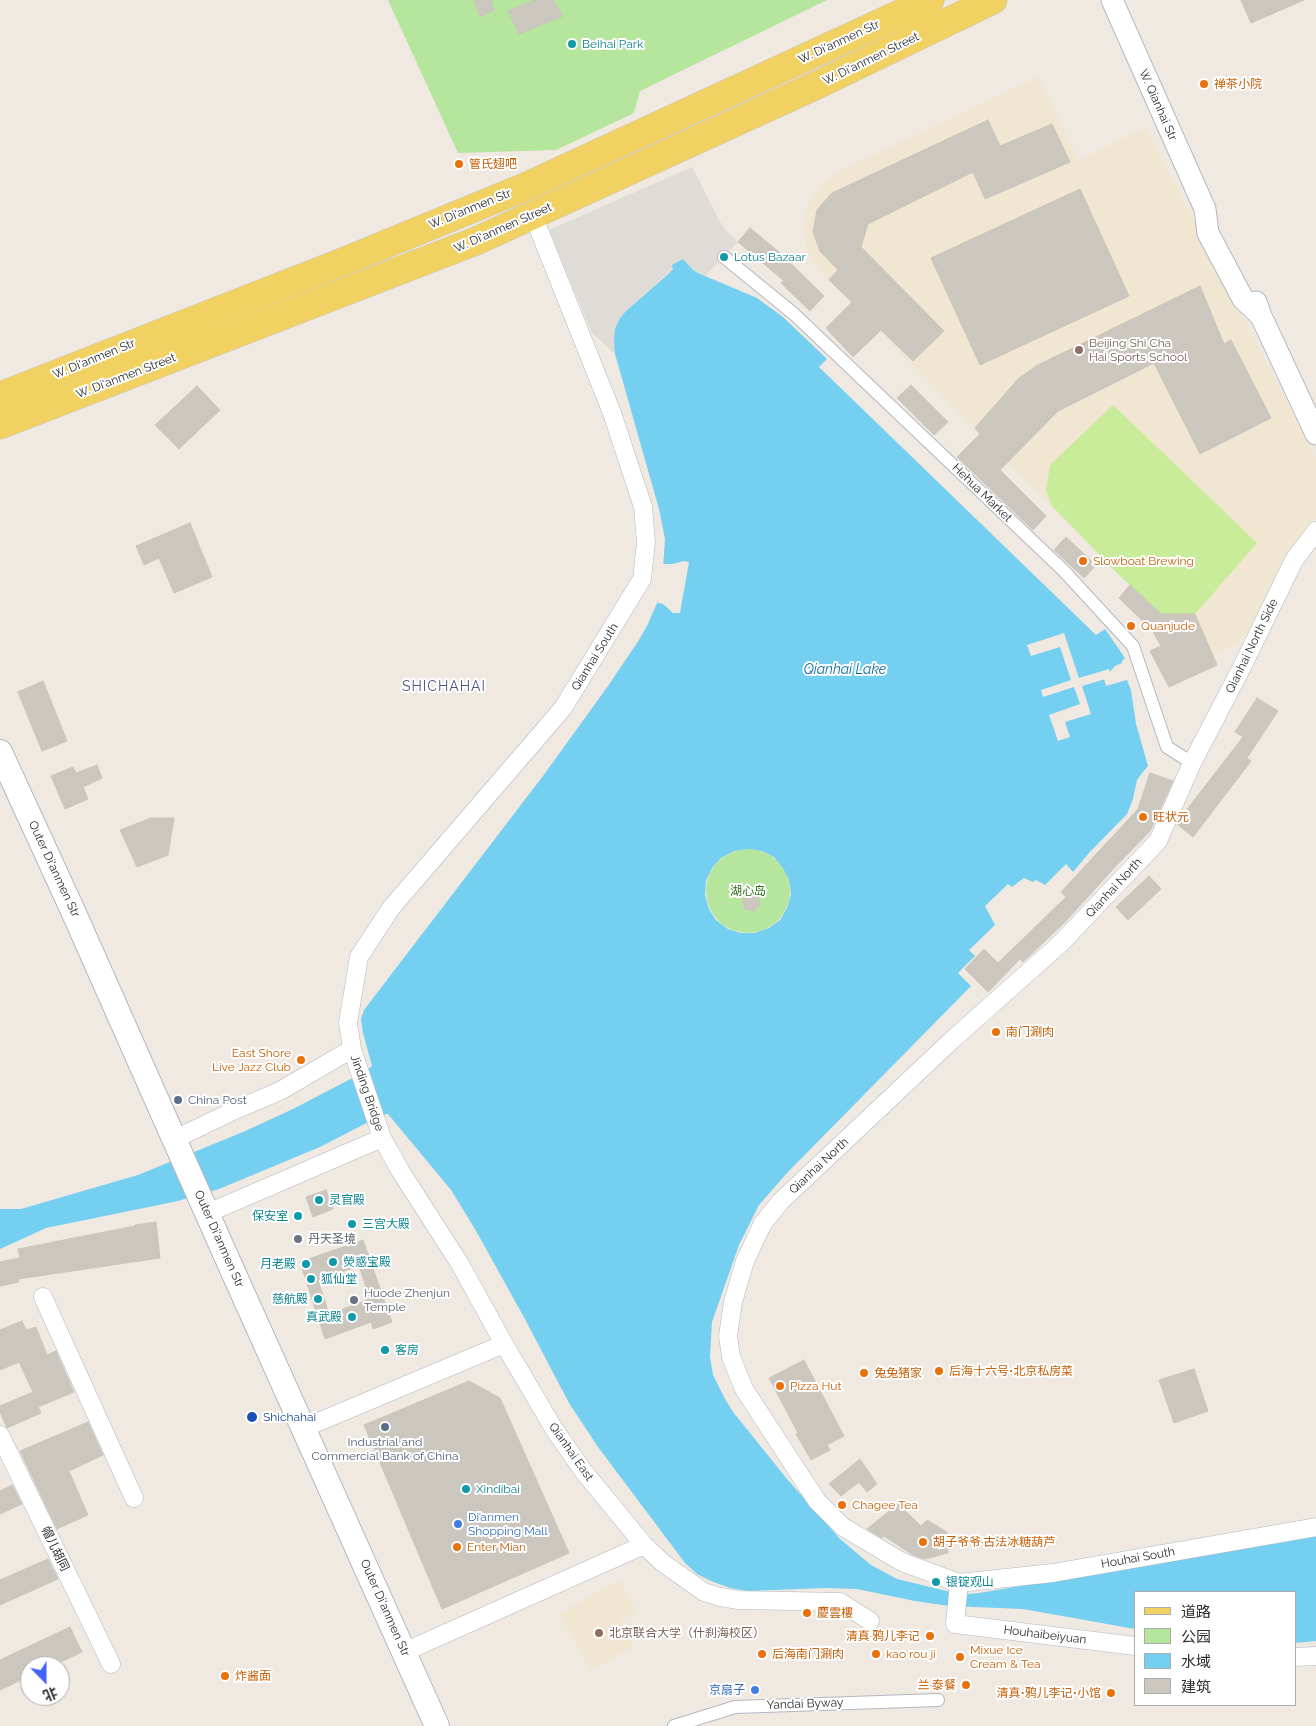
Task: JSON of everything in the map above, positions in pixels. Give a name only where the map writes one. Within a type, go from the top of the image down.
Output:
[{"type":"main road","name":"W. Di'anmen Str","points":[[0,396],[326,268],[525,187],[930,0]]},
{"type":"main road","name":"W. Di'anmen Street","points":[[0,425],[476,241],[819,84],[993,0]]},
{"type":"main road","name":"Outer Di'anmen Str","points":[[0,752],[437,1726]]},
{"type":"street","name":"W. Qianhai Str","points":[[1112,0],[1205,209],[1208,233],[1243,300],[1260,316],[1316,434]]},
{"type":"street","name":"Qianhai South","points":[[352,1049],[348,1023],[359,957],[391,908],[563,708],[642,579],[646,542],[643,507],[612,413],[533,215]]},
{"type":"street","name":"Hehua Market","points":[[724,257],[794,314],[1069,577],[1133,646],[1167,747],[1192,763]]},
{"type":"street","name":"Qianhai North Side","points":[[1192,763],[1242,667],[1294,560],[1316,532]]},
{"type":"street","name":"Qianhai North","points":[[958,1585],[902,1562],[843,1527],[817,1501],[744,1389],[731,1357],[728,1336],[732,1302],[751,1245],[763,1223],[781,1201],[952,1040],[1061,944],[1097,907],[1158,841],[1192,763]]},
{"type":"street","name":"Jinding Bridge","points":[[352,1049],[382,1138]]},
{"type":"street","points":[[175,1139],[280,1091],[352,1049]]},
{"type":"street","points":[[208,1213],[382,1138]]},
{"type":"street","name":"Qianhai East","points":[[382,1138],[418,1200],[460,1264],[554,1429],[584,1472],[644,1545],[663,1563],[704,1592],[739,1600],[840,1602],[870,1621]]},
{"type":"street","points":[[43,1297],[134,1498]]},
{"type":"street","points":[[304,1428],[504,1344]]},
{"type":"street","name":"帽儿胡同","points":[[0,1435],[110,1664]]},
{"type":"street","name":"Houhai South","points":[[958,1585],[1054,1572],[1316,1527]]},
{"type":"street","points":[[404,1652],[644,1545]]},
{"type":"street","name":"Houhaibeiyuan","points":[[958,1585],[955,1621],[1134,1646]]},
{"type":"street","points":[[1296,1657],[1316,1656]]},
{"type":"street","name":"Yandai Byway","points":[[674,1726],[735,1707],[938,1700]]},
{"type":"shaded area","name":"Beijing Shi Cha Hai Sports School","points":[[1038,77],[1079,160],[1146,127],[1316,459],[1316,518],[1306,529],[1265,597],[1252,625],[1240,642],[1213,656],[1195,614],[1161,614],[1118,574],[821,272],[808,252],[804,237],[804,214],[810,200],[827,179],[842,170]]},
{"type":"shaded area","points":[[692,167],[723,227],[738,242],[705,276],[693,270],[683,259],[620,318],[614,342],[615,354],[592,333],[549,230]]},
{"type":"shaded area","name":"北京联合大学（什刹海校区）","points":[[619,1580],[637,1612],[620,1621],[634,1646],[591,1670],[559,1614]]},
{"type":"green space","name":"Beihai Park","points":[[388,0],[827,0],[640,91],[634,113],[556,150],[458,153]]},
{"type":"green space","points":[[1113,405],[1257,543],[1195,614],[1161,614],[1118,574],[1052,506],[1046,491],[1050,465]]},
{"type":"green space","name":"湖心岛","points":[[740,849],[756,849],[772,856],[783,867],[790,883],[787,907],[778,921],[772,926],[756,933],[740,933],[724,926],[713,915],[706,899],[706,883],[713,867],[724,856]]},
{"type":"water","name":"Qianhai Lake","points":[[683,259],[698,273],[757,298],[783,317],[827,359],[819,367],[1096,635],[1105,629],[1125,658],[1104,679],[1106,686],[1127,680],[1131,690],[1136,724],[1148,766],[1137,780],[1133,799],[1127,814],[1073,872],[1066,864],[1045,885],[1036,880],[1033,882],[1024,878],[1012,887],[1008,884],[985,906],[995,925],[969,950],[975,956],[958,973],[971,986],[787,1173],[759,1205],[739,1245],[712,1322],[710,1357],[713,1375],[733,1412],[787,1479],[840,1539],[871,1565],[897,1579],[951,1592],[979,1593],[1316,1536],[1316,1641],[1296,1643],[1296,1591],[1134,1591],[1134,1629],[1023,1609],[949,1606],[857,1589],[826,1588],[748,1591],[730,1588],[697,1574],[685,1563],[598,1447],[569,1403],[526,1321],[451,1190],[388,1114],[382,1115],[320,1147],[219,1189],[178,1201],[46,1228],[0,1249],[0,1209],[21,1209],[138,1175],[243,1132],[293,1109],[372,1066],[361,1019],[364,1010],[543,776],[608,686],[639,640],[657,603],[662,582],[665,539],[659,509],[615,354],[614,342],[615,329],[620,318],[673,269],[672,265]],"holes":[[[748,849],[762,851],[774,857],[783,868],[789,880],[791,894],[787,908],[780,920],[769,928],[755,933],[741,933],[728,929],[716,920],[709,909],[705,895],[706,881],[712,868],[721,858],[734,851]]]},
{"type":"pier","points":[[689,562],[680,613],[673,613],[663,604],[655,602],[662,564]]},
{"type":"pier","points":[[1064,633],[1079,678],[1109,669],[1111,675],[1109,678],[1082,686],[1091,714],[1065,722],[1070,737],[1058,741],[1049,715],[1080,704],[1074,687],[1043,697],[1041,690],[1071,680],[1060,647],[1031,656],[1027,645]]},
{"type":"building","points":[[474,0],[491,0],[494,10],[480,17]]},
{"type":"building","points":[[534,0],[553,0],[563,16],[519,34],[508,11]]},
{"type":"building","points":[[1241,0],[1304,0],[1251,23]]},
{"type":"building","points":[[988,120],[1000,146],[1052,124],[1070,162],[985,199],[973,172],[868,224],[861,247],[944,331],[913,361],[881,330],[853,357],[826,328],[852,302],[829,280],[838,270],[820,251],[813,232],[817,210],[832,193]]},
{"type":"building","points":[[1080,189],[1129,296],[980,365],[931,258]]},
{"type":"building","points":[[750,228],[779,252],[824,296],[810,311],[781,283],[784,281],[738,242]]},
{"type":"building","points":[[1200,286],[1224,344],[1231,340],[1271,418],[1200,454],[1154,363],[1058,411],[1000,470],[1046,516],[1033,530],[957,457],[980,434],[975,428],[1018,379],[1036,366]]},
{"type":"building","points":[[911,385],[948,422],[934,435],[897,398]]},
{"type":"building","points":[[197,386],[220,410],[179,449],[155,425]]},
{"type":"building","points":[[190,523],[212,577],[174,593],[159,558],[144,565],[136,546]]},
{"type":"building","points":[[1066,537],[1096,565],[1084,578],[1054,550]]},
{"type":"building","points":[[1130,585],[1161,614],[1195,614],[1217,665],[1169,687],[1150,651],[1161,646],[1152,630],[1119,598]]},
{"type":"building","points":[[43,681],[67,741],[42,751],[18,692]]},
{"type":"building","points":[[1257,698],[1278,711],[1247,758],[1251,761],[1193,837],[1177,824],[1178,821],[1243,737],[1235,732]]},
{"type":"building","points":[[97,765],[102,778],[83,787],[88,799],[65,809],[51,776],[73,767],[76,773]]},
{"type":"building","points":[[1150,773],[1173,781],[1150,831],[1064,923],[1023,962],[1020,959],[988,992],[965,969],[984,949],[998,963],[1066,897],[1061,892],[1138,809]]},
{"type":"building","points":[[151,818],[174,818],[168,855],[137,867],[120,830]]},
{"type":"building","points":[[1149,876],[1161,889],[1128,920],[1116,907]]},
{"type":"building","points":[[749,894],[758,896],[760,904],[754,911],[745,909],[742,900]]},
{"type":"building","name":"灵官殿","points":[[326,1190],[333,1209],[313,1217],[306,1197]]},
{"type":"building","points":[[156,1222],[160,1258],[18,1279],[19,1282],[0,1286],[0,1262],[20,1258],[18,1249]]},
{"type":"building","points":[[363,1240],[392,1322],[373,1329],[371,1322],[325,1339],[300,1262]],"holes":[[[359,1266],[370,1299],[329,1314],[318,1280]]]},
{"type":"building","points":[[22,1321],[26,1330],[36,1327],[47,1355],[56,1351],[74,1392],[38,1407],[41,1413],[7,1428],[0,1412],[0,1406],[33,1392],[19,1362],[0,1370],[0,1330]]},
{"type":"building","points":[[804,1360],[844,1436],[827,1445],[830,1450],[811,1460],[769,1378]]},
{"type":"building","points":[[1194,1369],[1208,1411],[1174,1423],[1159,1380]]},
{"type":"building","name":"Xindibai","points":[[469,1381],[500,1398],[569,1553],[442,1609],[364,1425]]},
{"type":"building","points":[[88,1422],[103,1455],[69,1471],[88,1515],[57,1529],[20,1451]]},
{"type":"building","points":[[860,1459],[877,1484],[867,1492],[859,1482],[841,1496],[829,1484]]},
{"type":"building","points":[[12,1485],[22,1504],[0,1514],[0,1491]]},
{"type":"building","points":[[898,1504],[921,1526],[927,1520],[947,1532],[948,1553],[925,1559],[913,1555],[884,1536],[882,1538],[867,1529]]},
{"type":"building","points":[[48,1559],[58,1579],[0,1605],[0,1580]]},
{"type":"building","points":[[70,1627],[82,1652],[70,1658],[70,1656],[20,1656],[20,1681],[0,1690],[0,1660]]},
{"type":"place","name":"Beihai Park","points":[[572,44]]},
{"type":"place","name":"禅茶小院","points":[[1204,84]]},
{"type":"place","name":"管氏翅吧","points":[[459,164]]},
{"type":"place","name":"Lotus Bazaar","points":[[724,257]]},
{"type":"place","name":"Beijing Shi Cha Hai Sports School","points":[[1079,350]]},
{"type":"place","name":"Slowboat Brewing","points":[[1083,561]]},
{"type":"place","name":"Quanjude","points":[[1131,626]]},
{"type":"place","name":"旺状元","points":[[1143,817]]},
{"type":"place","name":"南门涮肉","points":[[996,1032]]},
{"type":"place","name":"East Shore Live Jazz Club","points":[[301,1060]]},
{"type":"place","name":"China Post","points":[[178,1100]]},
{"type":"place","name":"灵官殿","points":[[319,1200]]},
{"type":"place","name":"保安室","points":[[298,1216]]},
{"type":"place","name":"三宫大殿","points":[[352,1224]]},
{"type":"place","name":"丹天圣境","points":[[298,1239]]},
{"type":"place","name":"熒惑宝殿","points":[[333,1262]]},
{"type":"place","name":"月老殿","points":[[306,1264]]},
{"type":"place","name":"狐仙堂","points":[[311,1279]]},
{"type":"place","name":"慈航殿","points":[[318,1299]]},
{"type":"place","name":"Huode Zhenjun Temple","points":[[354,1300]]},
{"type":"place","name":"真武殿","points":[[352,1317]]},
{"type":"place","name":"客房","points":[[385,1350]]},
{"type":"place","name":"后海十六号•北京私房菜","points":[[939,1371]]},
{"type":"place","name":"兔兔猪家","points":[[864,1373]]},
{"type":"place","name":"Pizza Hut","points":[[780,1386]]},
{"type":"place","name":"Shichahai","points":[[252,1417]]},
{"type":"place","name":"Industrial and Commercial Bank of China","points":[[385,1427]]},
{"type":"place","name":"Xindibai","points":[[466,1489]]},
{"type":"place","name":"Chagee Tea","points":[[842,1505]]},
{"type":"place","name":"Di’anmen Shopping Mall","points":[[458,1524]]},
{"type":"place","name":"胡子爷爷·古法冰糖葫芦","points":[[923,1542]]},
{"type":"place","name":"Enter Mian","points":[[457,1547]]},
{"type":"place","name":"银锭观山","points":[[936,1582]]},
{"type":"place","name":"慶雲樓","points":[[807,1613]]},
{"type":"place","name":"北京联合大学（什刹海校区）","points":[[599,1633]]},
{"type":"place","name":"清真·鸦儿李记","points":[[930,1636]]},
{"type":"place","name":"后海南门涮肉","points":[[762,1654]]},
{"type":"place","name":"kao rou ji","points":[[876,1654]]},
{"type":"place","name":"Mixue Ice Cream & Tea","points":[[960,1657]]},
{"type":"place","name":"炸酱面","points":[[225,1676]]},
{"type":"place","name":"兰·泰餐","points":[[966,1685]]},
{"type":"place","name":"京扇子","points":[[755,1690]]},
{"type":"place","name":"清真•鸦儿李记•小馆","points":[[1111,1693]]},
{"type":"district","name":"SHICHAHAI","points":[[444,687]]}]
